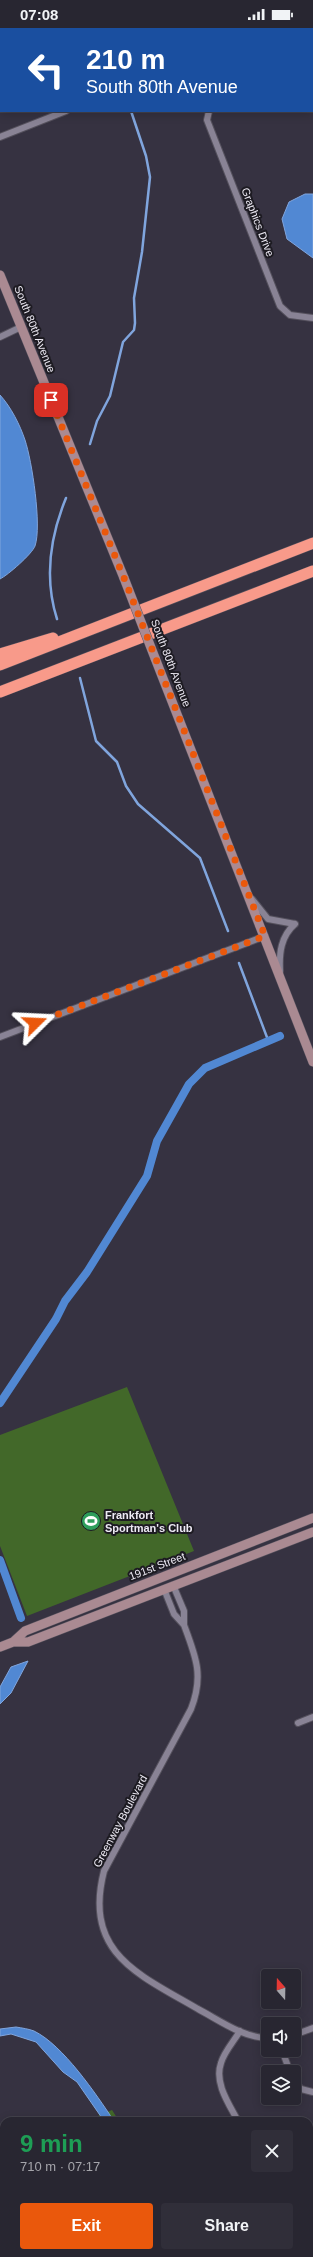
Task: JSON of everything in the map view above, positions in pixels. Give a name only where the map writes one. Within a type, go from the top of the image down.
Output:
[{"type":"highway","points":[[0,665],[313,543]]},
{"type":"highway","points":[[0,692],[313,571]]},
{"type":"highway","points":[[0,654],[23,646],[100,626]]},
{"type":"street","points":[[0,136],[63,112]]},
{"type":"street","name":"Graphics Drive","points":[[209,112],[208,120],[280,306],[290,314],[313,318]]},
{"type":"street","name":"South 80th Avenue","points":[[0,275],[156,658],[281,975],[313,1062]]},
{"type":"street","points":[[0,337],[21,326]]},
{"type":"street","points":[[249,894],[268,919],[295,924],[286,931],[279,955],[281,975]]},
{"type":"street","points":[[0,1037],[265,936]]},
{"type":"street","name":"191st Street","points":[[13,1642],[25,1631],[313,1518]]},
{"type":"street","name":"191st Street","points":[[0,1647],[13,1642],[28,1642],[313,1532]]},
{"type":"street","name":"Greenway Boulevard","points":[[173,1585],[184,1612],[184,1625]]},
{"type":"street","name":"Greenway Boulevard","points":[[164,1589],[174,1614],[184,1625],[196,1656],[198,1671],[196,1697],[191,1710],[104,1871],[100,1888],[100,1920],[107,1939],[116,1955],[139,1975],[240,2031],[249,2035],[261,2037]]},
{"type":"street","points":[[298,1723],[313,1717]]},
{"type":"street","points":[[301,2032],[313,2028]]},
{"type":"street","points":[[236,2117],[224,2094],[219,2072],[221,2062],[240,2031]]},
{"type":"street","points":[[301,2089],[313,2092]]},
{"type":"green space","name":"Frankfort Sportman's Club","points":[[127,1387],[194,1551],[27,1616],[0,1546],[0,1435]]},
{"type":"green space","points":[[112,2110],[116,2117],[95,2117]]},
{"type":"water","points":[[305,194],[313,194],[313,258],[287,239],[282,219],[289,202]]},
{"type":"water","points":[[0,395],[15,416],[21,428],[28,450],[37,509],[37,537],[33,550],[19,564],[0,579]]},
{"type":"water","points":[[28,1661],[11,1693],[0,1704],[0,1687],[11,1667]]},
{"type":"water","points":[[16,2027],[28,2029],[45,2038],[56,2047],[78,2071],[111,2117],[101,2117],[77,2082],[63,2072],[36,2042],[11,2034],[0,2036],[0,2029]]},
{"type":"waterway","points":[[90,444],[97,421],[110,396],[123,342],[134,330],[135,323],[134,298],[142,252],[150,177],[146,156],[131,112]]},
{"type":"waterway","points":[[57,619],[51,588],[51,558],[56,528],[66,498]]},
{"type":"waterway","points":[[80,678],[96,741],[117,762],[126,786],[138,804],[200,858],[228,931]]},
{"type":"waterway","points":[[239,963],[268,1040]]},
{"type":"waterway","points":[[0,1403],[56,1319],[65,1301],[87,1272],[147,1176],[157,1141],[189,1084],[205,1068],[280,1036]]},
{"type":"waterway","points":[[0,1560],[21,1618]]},
{"type":"place","name":"Frankfort Sportman's Club","points":[[91,1521]]},
{"type":"route","points":[[35,1023],[265,936],[124,578],[51,400]]}]
